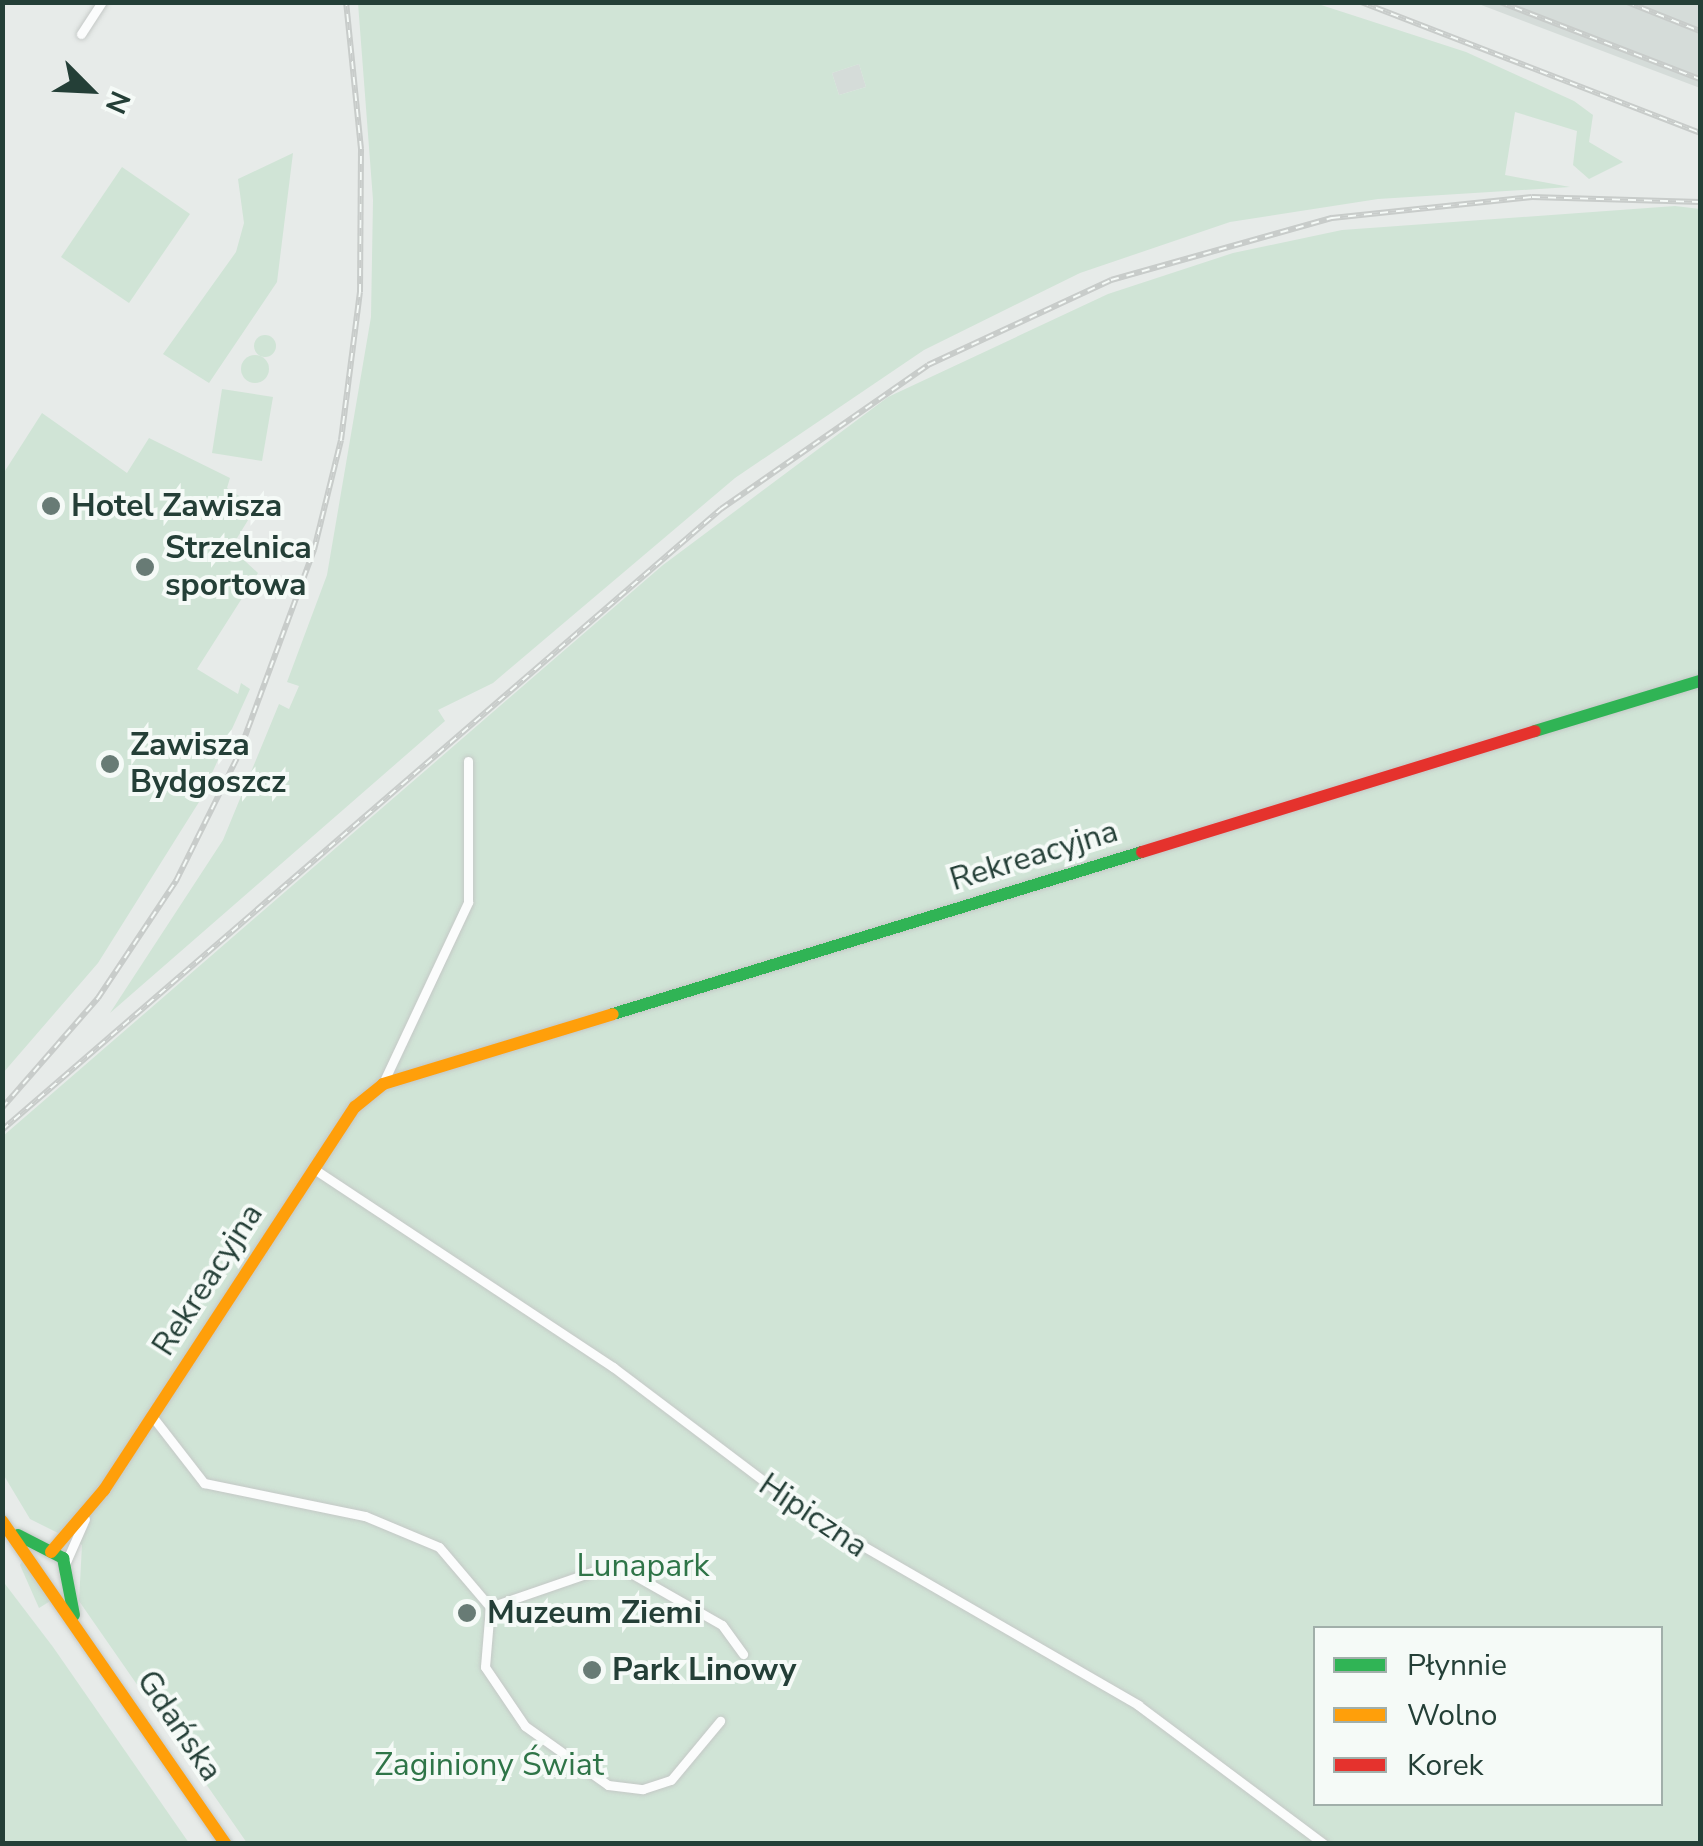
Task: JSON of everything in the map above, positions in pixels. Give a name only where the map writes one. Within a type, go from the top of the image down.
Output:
[{"type":"street","points":[[82,34],[102,2]]},
{"type":"street","name":"Rekreacyjna","points":[[66,1562],[87,1514],[354,1107],[383,1084],[1700,681]]},
{"type":"street","name":"Rekreacyjna","points":[[383,1084],[468,902],[468,761]]},
{"type":"street","name":"Hipiczna","points":[[314,1169],[613,1367],[806,1513],[1138,1705],[1324,1844]]},
{"type":"street","points":[[152,1416],[204,1482],[416,1531],[490,1607],[485,1667],[548,1749],[608,1784],[642,1789],[671,1780],[720,1721]]},
{"type":"street","name":"Rekreacyjna","points":[[48,1553],[87,1514]]},
{"type":"street","points":[[2,1520],[66,1562],[64,1581],[45,1586],[2,1520]]},
{"type":"street","points":[[33,1568],[48,1553]]},
{"type":"street","points":[[490,1607],[615,1564],[722,1625],[743,1654]]},
{"type":"street","name":"Gdańska","points":[[64,1581],[87,1639]]},
{"type":"street","name":"Gdańska","points":[[45,1586],[87,1639],[226,1844]]},
{"type":"shaded area","points":[[1476,3],[1700,3],[1700,88]]},
{"type":"shaded area","points":[[859,64],[866,87],[839,95],[832,73]]},
{"type":"green space","points":[[358,3],[1315,3],[1466,52],[1574,101],[1593,115],[1589,142],[1623,162],[1589,179],[1573,165],[1577,131],[1515,112],[1505,175],[1570,187],[1378,199],[1230,222],[1080,273],[924,350],[735,478],[493,683],[438,710],[445,721],[110,1013],[223,840],[279,704],[289,709],[299,686],[287,682],[327,575],[371,317],[373,200]],"holes":[[[859,64],[866,87],[839,95],[832,73]]]},
{"type":"green space","points":[[293,153],[277,282],[209,383],[163,354],[236,252],[244,223],[238,179]]},
{"type":"green space","points":[[122,167],[190,214],[129,303],[61,257]]},
{"type":"green space","points":[[1675,206],[1700,209],[1700,1843],[247,1843],[79,1601],[82,1545],[30,1519],[3,1474],[3,1136],[663,565],[888,397],[1108,294],[1233,253],[1342,230]]},
{"type":"green space","points":[[265,335],[273,338],[273,354],[265,357],[257,354],[254,346],[257,338]]},
{"type":"green space","points":[[255,355],[265,359],[269,369],[265,379],[255,383],[245,379],[241,369],[245,359]]},
{"type":"green space","points":[[222,389],[273,397],[262,461],[212,453]]},
{"type":"green space","name":"Zawisza Bydgoszcz","points":[[42,413],[127,473],[149,438],[230,478],[227,488],[256,507],[231,548],[258,573],[197,669],[238,694],[241,683],[250,689],[199,802],[98,963],[3,1073],[3,474]]},
{"type":"green space","points":[[24,1558],[52,1600],[39,1608],[20,1565]]},
{"type":"green space","points":[[2,1580],[53,1647],[189,1843],[3,1843]]},
{"type":"railway","points":[[2,1108],[98,998],[176,881],[237,758],[314,550],[341,440],[360,292],[361,149],[346,2]]},
{"type":"railway","points":[[1361,2],[1700,133]]},
{"type":"railway","points":[[1500,2],[1700,79]]},
{"type":"railway","points":[[1627,2],[1700,31]]},
{"type":"railway","points":[[2,1130],[721,509],[928,365],[1111,280],[1332,218],[1532,197],[1700,202]]},
{"type":"traffic: fast","points":[[1535,731],[1700,681]]},
{"type":"traffic: fast","points":[[613,1014],[1142,852]]},
{"type":"traffic: fast","points":[[18,1535],[63,1558],[74,1615]]},
{"type":"traffic: slow","points":[[51,1552],[104,1490],[355,1107],[383,1084],[613,1014]]},
{"type":"traffic: slow","points":[[2,1521],[226,1844]]},
{"type":"traffic: jam","points":[[1142,852],[1535,731]]},
{"type":"place","name":"Hotel Zawisza","points":[[51,506]]},
{"type":"place","name":"Strzelnica sportowa","points":[[145,567]]},
{"type":"place","name":"Zawisza Bydgoszcz","points":[[110,764]]},
{"type":"place","name":"Muzeum Ziemi","points":[[467,1613]]},
{"type":"place","name":"Park Linowy","points":[[592,1670]]},
{"type":"park label","name":"Lunapark","points":[[643,1566]]},
{"type":"park label","name":"Zaginiony Świat","points":[[489,1765]]}]
